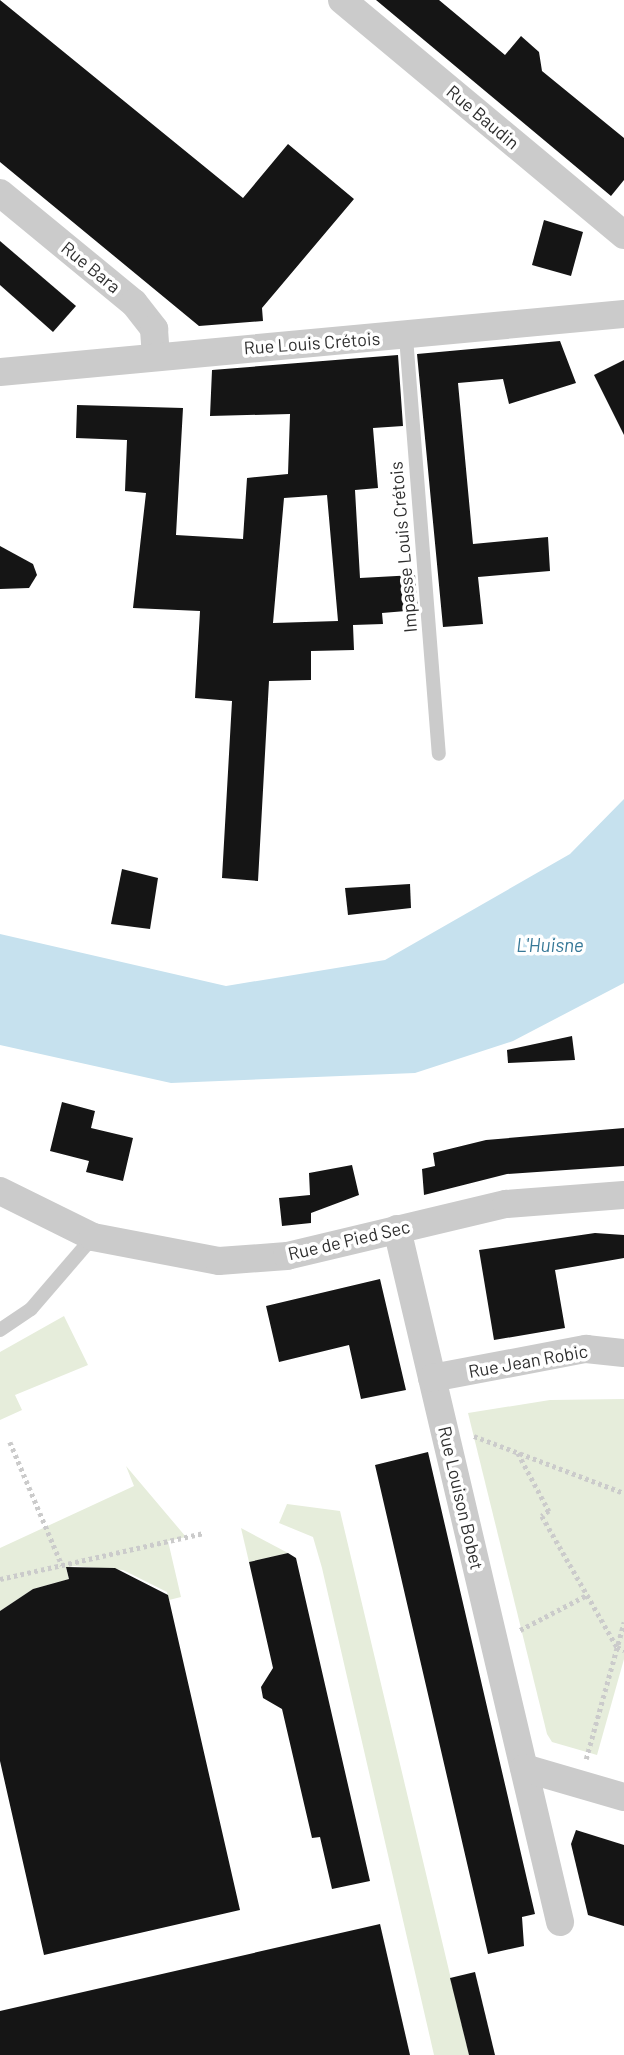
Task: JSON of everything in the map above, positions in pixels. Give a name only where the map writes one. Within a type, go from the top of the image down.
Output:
[{"type":"street","name":"Rue Baudin","points":[[342,0],[624,235]]},
{"type":"street","name":"Rue Bara","points":[[0,193],[134,303],[154,329],[156,357]]},
{"type":"street","name":"Rue Louis Crétois","points":[[0,372],[406,337],[624,314]]},
{"type":"street","name":"Rue de Pied Sec","points":[[0,1191],[93,1237],[219,1261],[286,1256],[506,1203],[624,1195]]},
{"type":"street","name":"Rue Louison Bobet","points":[[397,1228],[560,1922]]},
{"type":"street","name":"Rue Jean Robic","points":[[432,1378],[586,1349],[624,1353]]},
{"type":"street","points":[[524,1768],[624,1797]]},
{"type":"lane","name":"Impasse Louis Crétois","points":[[406,337],[439,754]]},
{"type":"lane","points":[[0,1329],[31,1309],[93,1237]]},
{"type":"path","points":[[443,1424],[624,1493]]},
{"type":"path","points":[[10,1442],[62,1565]]},
{"type":"path","points":[[518,1453],[549,1511],[542,1516],[617,1647],[624,1650]]},
{"type":"path","points":[[0,1579],[204,1533]]},
{"type":"path","points":[[495,1644],[587,1595]]},
{"type":"path","points":[[580,1784],[624,1622]]},
{"type":"green space","points":[[64,1316],[88,1365],[15,1395],[22,1410],[0,1420],[0,1352]]},
{"type":"green space","points":[[624,1399],[624,1659],[597,1755],[552,1742],[547,1734],[468,1413],[550,1400]]},
{"type":"green space","points":[[126,1466],[186,1537],[168,1541],[181,1597],[169,1600],[167,1592],[123,1570],[74,1566],[66,1568],[69,1579],[33,1589],[0,1611],[0,1548],[134,1486]]},
{"type":"green space","points":[[287,1504],[340,1511],[469,2055],[434,2055],[322,1568],[313,1537],[279,1523]]},
{"type":"green space","points":[[241,1528],[288,1553],[249,1562]]},
{"type":"water","name":"L'Huisne","points":[[624,799],[624,983],[513,1041],[415,1073],[171,1083],[0,1045],[0,934],[226,986],[385,960],[570,854]]},
{"type":"building","points":[[0,0],[243,198],[288,144],[354,199],[262,308],[263,321],[199,326],[0,162]]},
{"type":"building","points":[[376,0],[439,0],[505,55],[521,36],[539,52],[542,71],[624,138],[624,180],[611,196]]},
{"type":"building","points":[[544,220],[583,232],[571,276],[532,265]]},
{"type":"building","points":[[0,241],[76,306],[53,332],[0,285]]},
{"type":"building","points":[[560,341],[576,383],[509,404],[503,379],[458,383],[473,544],[548,537],[550,571],[478,577],[483,624],[443,627],[417,354]]},
{"type":"building","points":[[398,355],[403,426],[373,428],[378,488],[355,490],[360,578],[415,575],[418,610],[382,613],[383,624],[353,625],[354,650],[311,651],[311,680],[269,681],[258,881],[222,878],[232,701],[195,698],[200,611],[133,608],[146,493],[125,491],[127,440],[76,438],[77,405],[183,408],[176,535],[243,539],[247,478],[288,474],[290,414],[210,416],[212,370]],"holes":[[[327,495],[338,621],[273,623],[284,498]]]},
{"type":"building","points":[[624,360],[624,435],[594,375]]},
{"type":"building","points":[[0,546],[33,564],[37,575],[29,588],[0,589]]},
{"type":"building","points":[[122,869],[158,878],[150,929],[111,924]]},
{"type":"building","points":[[410,884],[411,908],[348,915],[345,888]]},
{"type":"building","points":[[572,1036],[575,1060],[508,1063],[507,1050]]},
{"type":"building","points":[[62,1102],[95,1111],[91,1128],[133,1138],[123,1181],[86,1172],[89,1161],[50,1151]]},
{"type":"building","points":[[624,1128],[624,1166],[507,1174],[424,1195],[422,1169],[435,1166],[433,1153],[486,1140]]},
{"type":"building","points":[[352,1165],[359,1195],[311,1213],[311,1223],[282,1226],[279,1198],[310,1195],[309,1173]]},
{"type":"building","points":[[595,1233],[624,1235],[624,1258],[555,1270],[565,1328],[494,1340],[479,1250]]},
{"type":"building","points":[[380,1279],[406,1390],[361,1399],[349,1345],[279,1362],[266,1306]]},
{"type":"building","points":[[428,1452],[535,1914],[522,1917],[524,1946],[488,1954],[375,1465]]},
{"type":"building","points":[[288,1553],[296,1558],[370,1881],[332,1889],[320,1837],[312,1838],[282,1709],[263,1698],[261,1687],[273,1668],[249,1562]]},
{"type":"building","points":[[66,1567],[115,1568],[168,1595],[240,1910],[44,1955],[0,1761],[0,1611],[33,1589],[69,1579]]},
{"type":"building","points":[[576,1830],[624,1845],[624,1926],[588,1915],[571,1844]]},
{"type":"building","points":[[380,1924],[410,2055],[0,2055],[0,2011]]},
{"type":"building","points":[[475,1972],[495,2055],[469,2055],[450,1978]]}]
